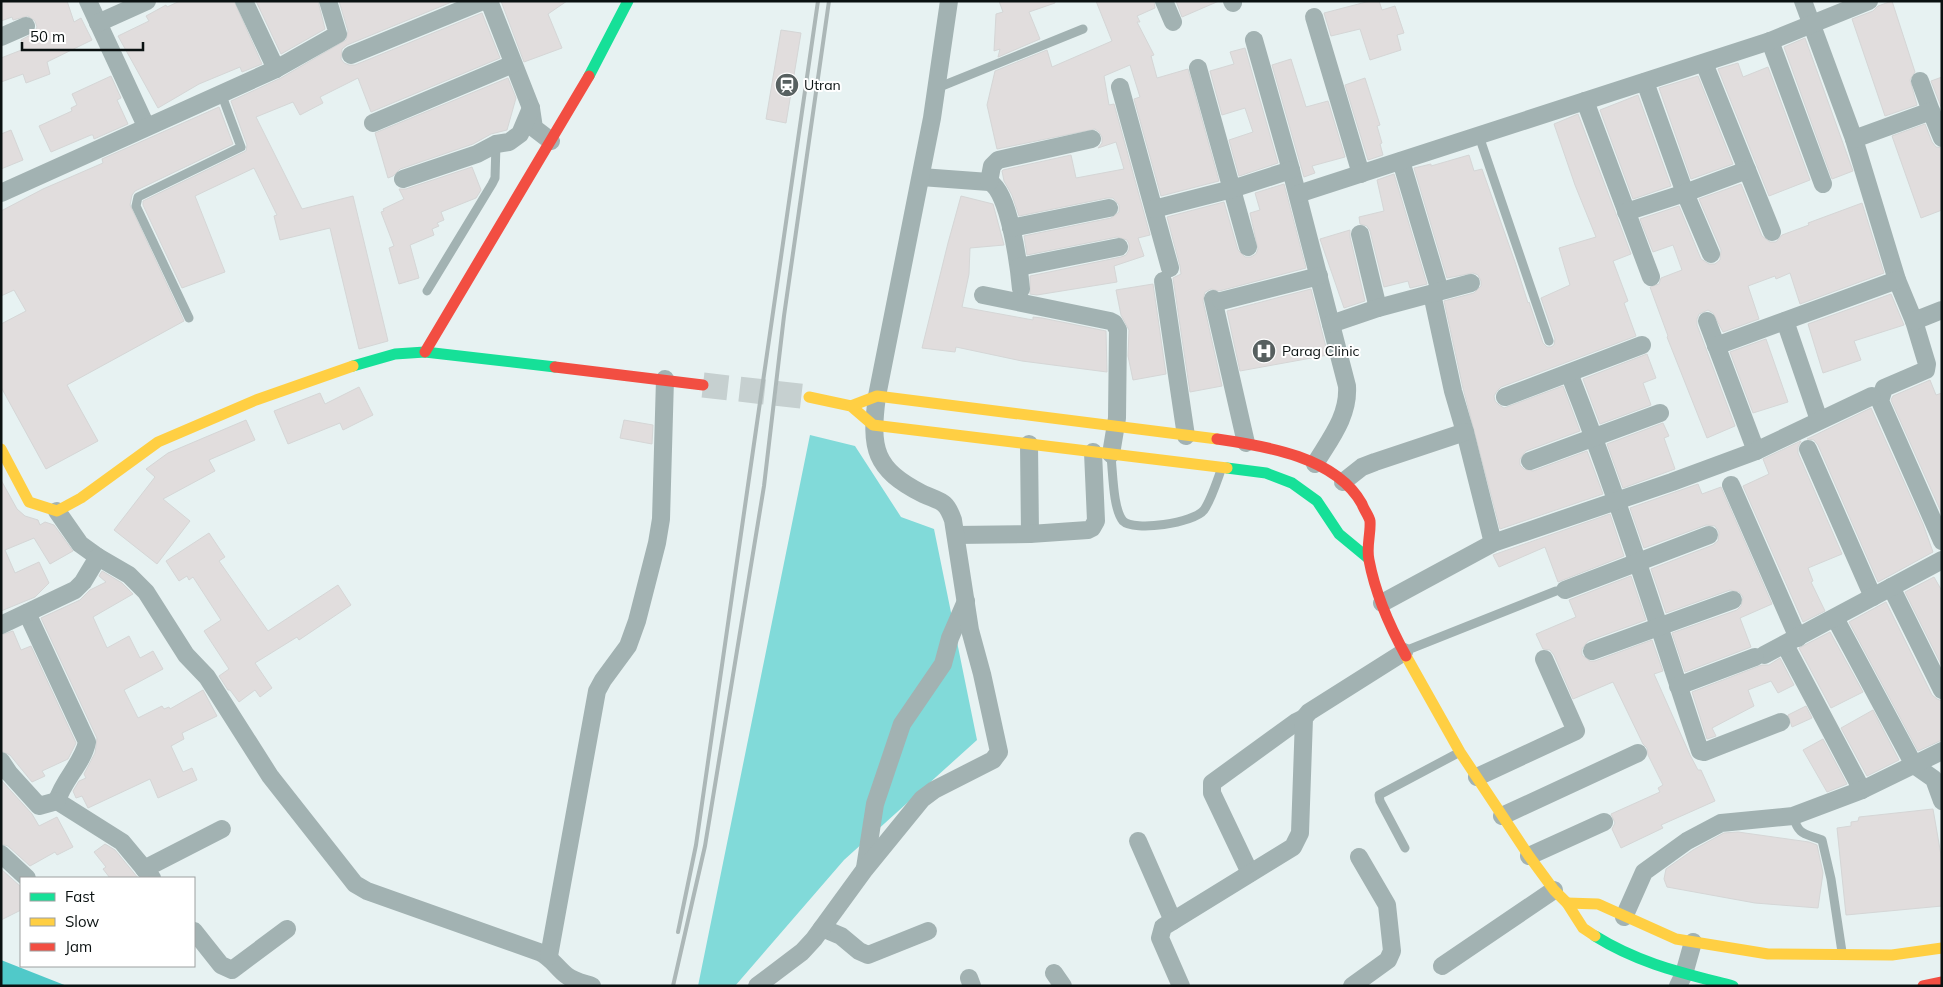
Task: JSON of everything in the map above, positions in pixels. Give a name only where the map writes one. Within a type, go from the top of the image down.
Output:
[{"type":"street","points":[[88,1],[146,126]]},
{"type":"street","points":[[98,23],[147,1]]},
{"type":"street","points":[[244,1],[276,69]]},
{"type":"street","points":[[1,193],[276,69],[338,34],[328,1]]},
{"type":"street","points":[[351,55],[483,1]]},
{"type":"street","points":[[489,1],[531,108],[534,128],[551,141]]},
{"type":"street","points":[[425,352],[590,75],[628,1]]},
{"type":"street","points":[[757,986],[802,952],[865,869],[922,799],[934,790],[993,760],[999,752],[970,630],[954,520],[948,507],[942,501],[901,482],[888,470],[877,451],[873,425],[877,396],[921,177],[949,1]]},
{"type":"street","points":[[1164,1],[1173,22]]},
{"type":"street","points":[[1802,1],[1854,139],[1897,280],[1914,321],[1927,364],[1926,370],[1884,388],[1880,401],[1942,541]]},
{"type":"street","points":[[1298,194],[1770,41],[1869,1]]},
{"type":"street","points":[[1314,17],[1361,174]]},
{"type":"street","points":[[1,37],[26,26]]},
{"type":"street","points":[[1254,40],[1298,194],[1347,386],[1348,400],[1342,418],[1315,464]]},
{"type":"street","points":[[1770,41],[1823,184]]},
{"type":"street","points":[[1704,63],[1772,232]]},
{"type":"street","points":[[373,123],[513,64]]},
{"type":"street","points":[[1198,68],[1248,247]]},
{"type":"street","points":[[1854,139],[1938,123],[1920,81]]},
{"type":"street","points":[[1645,82],[1685,193],[1710,254]]},
{"type":"street","points":[[1120,87],[1154,209],[1167,275],[1186,436]]},
{"type":"street","points":[[1585,101],[1651,277]]},
{"type":"street","points":[[404,179],[477,154],[496,144],[509,142],[520,134],[531,108]]},
{"type":"street","points":[[989,182],[992,166],[998,160],[1092,139]]},
{"type":"street","points":[[1401,161],[1436,293],[1452,391],[1465,432],[1493,542]]},
{"type":"street","points":[[1154,209],[1232,189],[1291,170]]},
{"type":"street","points":[[1626,212],[1747,170]]},
{"type":"street","points":[[921,177],[989,182],[998,188],[1005,204],[1011,228],[1019,267],[1021,289]]},
{"type":"street","points":[[1011,228],[1109,208]]},
{"type":"street","points":[[1360,234],[1378,308]]},
{"type":"street","points":[[1019,267],[1119,247]]},
{"type":"street","points":[[1246,443],[1217,300],[1319,276]]},
{"type":"street","points":[[1716,346],[1897,280]]},
{"type":"street","points":[[1331,324],[1378,308],[1471,283]]},
{"type":"street","points":[[983,295],[1114,323],[1118,330],[1115,427],[1111,454]]},
{"type":"street","points":[[1914,321],[1942,310]]},
{"type":"street","points":[[1706,321],[1756,451]]},
{"type":"street","points":[[1785,321],[1819,420]]},
{"type":"street","points":[[1506,396],[1642,345]]},
{"type":"street","points":[[57,511],[81,498],[158,442],[256,400],[370,360],[395,354],[425,352],[704,384]]},
{"type":"street","points":[[1569,373],[1617,501],[1700,751],[1702,752],[1781,722]]},
{"type":"street","points":[[549,956],[597,692],[603,680],[628,646],[637,621],[657,543],[661,519],[665,379]]},
{"type":"street","points":[[851,406],[877,396],[1260,445],[1315,464],[1343,482],[1357,496],[1370,520],[1368,558],[1382,603],[1404,652],[1460,752],[1528,856],[1554,890],[1567,903],[1583,928],[1610,944],[1659,966],[1681,980],[1733,986]]},
{"type":"street","points":[[1382,603],[1493,542],[1617,501],[1756,451],[1872,396]]},
{"type":"street","points":[[809,397],[851,406],[873,425],[1266,473],[1292,483],[1317,501],[1339,534],[1368,558]]},
{"type":"street","points":[[1530,461],[1660,412]]},
{"type":"street","points":[[1343,482],[1362,468],[1375,462],[1465,432]]},
{"type":"street","points":[[1029,444],[1030,534]]},
{"type":"street","points":[[1,449],[29,502],[57,511],[80,544],[98,557],[129,574],[146,592],[186,655],[207,677],[270,776],[355,884],[367,891],[549,956],[566,975],[592,986]]},
{"type":"street","points":[[1808,449],[1873,597]]},
{"type":"street","points":[[956,534],[1030,534],[1088,530],[1095,525],[1093,452]]},
{"type":"street","points":[[1731,485],[1792,641],[1862,790]]},
{"type":"street","points":[[1560,590],[1638,563],[1709,535]]},
{"type":"street","points":[[1,624],[75,590],[83,582],[98,557]]},
{"type":"street","points":[[1678,686],[1760,656],[1792,641],[1942,560]]},
{"type":"street","points":[[1891,587],[1942,690]]},
{"type":"street","points":[[1592,651],[1733,600]]},
{"type":"street","points":[[865,869],[875,804],[902,724],[943,664],[950,638],[966,601]]},
{"type":"street","points":[[1,761],[9,773],[39,806],[57,801],[85,751],[87,742],[27,613]]},
{"type":"street","points":[[1835,618],[1914,765],[1934,779],[1942,801]]},
{"type":"street","points":[[1250,873],[1212,794],[1212,782],[1304,718],[1308,712],[1404,652]]},
{"type":"street","points":[[1477,777],[1576,731],[1544,659]]},
{"type":"street","points":[[1181,986],[1160,938],[1163,927],[1293,847],[1300,833],[1304,718]]},
{"type":"street","points":[[1624,917],[1644,872],[1687,841],[1721,823],[1793,816],[1862,790],[1942,751]]},
{"type":"street","points":[[1502,816],[1638,753]]},
{"type":"street","points":[[57,801],[122,842],[148,874],[222,828]]},
{"type":"street","points":[[1528,856],[1604,822]]},
{"type":"street","points":[[1138,841],[1173,921]]},
{"type":"street","points":[[1,854],[25,877]]},
{"type":"street","points":[[1352,986],[1388,960],[1392,951],[1387,905],[1359,857]]},
{"type":"street","points":[[1442,966],[1554,890]]},
{"type":"street","points":[[1567,903],[1598,904],[1676,939],[1768,954],[1892,955],[1942,948]]},
{"type":"street","points":[[822,928],[841,936],[859,951],[868,955],[928,931]]},
{"type":"street","points":[[195,932],[221,965],[232,970],[287,929]]},
{"type":"street","points":[[1681,980],[1693,942]]},
{"type":"street","points":[[1923,986],[1942,982]]},
{"type":"lane","points":[[936,88],[1083,29]]},
{"type":"lane","points":[[189,318],[136,206],[136,200],[241,147],[221,93]]},
{"type":"lane","points":[[1479,136],[1550,341]]},
{"type":"lane","points":[[427,291],[495,178],[496,144]]},
{"type":"lane","points":[[1111,454],[1118,512],[1124,522],[1130,525],[1169,524],[1197,515],[1204,510],[1222,468]]},
{"type":"lane","points":[[1404,652],[1560,590]]},
{"type":"lane","points":[[1405,848],[1379,795],[1460,752]]},
{"type":"lane","points":[[1793,816],[1797,828],[1803,834],[1822,840],[1831,879],[1842,955]]},
{"type":"shaded area","points":[[810,435],[855,446],[901,517],[934,529],[977,740],[844,860],[735,986],[698,986]]},
{"type":"shaded area","points":[[1,960],[67,986],[1,986]]},
{"type":"building","points":[[1,1],[67,1],[74,22],[81,18],[92,40],[47,62],[50,74],[26,83],[23,74],[1,82],[1,58],[24,49],[21,40],[34,33],[37,27],[35,21],[28,16],[13,20],[12,17],[1,21]]},
{"type":"building","points":[[180,1],[234,1],[262,64],[242,72],[240,67],[199,84],[158,108],[118,36],[149,21],[146,16],[166,5],[167,7]]},
{"type":"building","points":[[256,1],[318,1],[325,29],[281,54]]},
{"type":"building","points":[[339,1],[454,1],[347,45],[342,49],[341,59],[349,65],[355,65],[482,13],[500,58],[371,112],[358,78],[320,97],[323,103],[300,115],[293,102],[256,117],[302,209],[353,196],[388,341],[359,349],[330,228],[280,240],[274,216],[277,215],[254,168],[195,196],[225,272],[182,288],[143,205],[143,201],[246,151],[247,145],[231,101],[281,78],[346,40],[348,31]]},
{"type":"building","points":[[501,1],[567,1],[548,14],[562,48],[524,62]]},
{"type":"building","points":[[999,1],[1055,1],[1055,3],[1029,12],[1040,39],[998,57],[1000,49],[994,51],[996,14],[1003,12]]},
{"type":"building","points":[[1096,1],[1154,1],[1155,8],[1137,16],[1140,22],[1137,22],[1154,55],[1151,56],[1157,78],[1188,69],[1219,181],[1161,196],[1134,99],[1140,97],[1130,65],[1104,76],[1109,105],[1114,104],[1150,235],[1138,238],[1144,256],[1114,266],[1117,282],[1037,295],[1030,294],[1030,276],[1121,257],[1126,255],[1129,250],[1127,240],[1117,237],[1027,255],[1024,236],[1111,218],[1119,212],[1119,205],[1113,198],[1107,198],[1019,216],[1012,195],[1004,181],[1003,170],[1071,155],[1076,178],[1124,169],[1116,142],[1098,148],[1102,143],[1102,137],[1095,129],[997,149],[987,105],[995,71],[1047,50],[1052,67],[1112,41]]},
{"type":"building","points":[[1176,1],[1219,1],[1182,17]]},
{"type":"building","points":[[1370,1],[1379,1],[1382,10],[1395,6],[1404,33],[1397,35],[1401,50],[1370,60],[1360,29],[1331,36],[1324,13]]},
{"type":"building","points":[[1892,1],[1915,72],[1910,80],[1917,105],[1885,116],[1852,19]]},
{"type":"building","points":[[781,30],[801,33],[786,123],[766,119]]},
{"type":"building","points":[[1805,38],[1853,171],[1832,179],[1784,47]]},
{"type":"building","points":[[1245,48],[1278,163],[1239,176],[1229,140],[1253,132],[1245,108],[1222,115],[1210,71],[1234,64],[1230,52]]},
{"type":"building","points":[[1291,59],[1306,107],[1328,101],[1345,157],[1312,166],[1315,173],[1304,177],[1272,65]]},
{"type":"building","points":[[1738,63],[1743,77],[1768,67],[1810,180],[1769,196],[1718,69]]},
{"type":"building","points":[[111,76],[121,98],[117,100],[128,124],[94,139],[93,135],[91,135],[51,152],[39,126],[72,111],[71,108],[77,105],[72,94]]},
{"type":"building","points":[[1698,76],[1733,164],[1691,179],[1659,88]]},
{"type":"building","points":[[1942,77],[1942,109],[1931,81]]},
{"type":"building","points":[[508,78],[516,98],[507,130],[491,134],[473,144],[400,169],[388,178],[375,133]]},
{"type":"building","points":[[1365,78],[1380,125],[1377,126],[1383,155],[1368,160],[1345,85]]},
{"type":"building","points":[[1638,95],[1671,186],[1633,199],[1600,110]]},
{"type":"building","points":[[219,107],[233,144],[135,191],[130,205],[184,321],[67,385],[98,441],[46,469],[1,387],[1,324],[26,311],[14,290],[1,296],[1,211],[43,189],[103,163],[102,159]]},
{"type":"building","points":[[1578,114],[1631,254],[1613,261],[1628,301],[1624,303],[1636,336],[1501,387],[1497,391],[1494,396],[1495,401],[1504,408],[1563,386],[1580,431],[1526,451],[1520,459],[1520,465],[1524,469],[1533,471],[1587,451],[1603,494],[1500,529],[1463,388],[1444,301],[1474,293],[1481,286],[1481,281],[1478,275],[1473,273],[1447,278],[1414,168],[1431,164],[1431,166],[1469,155],[1474,171],[1482,169],[1543,343],[1547,347],[1551,347],[1554,345],[1555,339],[1541,298],[1570,285],[1559,248],[1596,237],[1575,185],[1554,124]]},
{"type":"building","points":[[1925,124],[1932,142],[1936,147],[1942,148],[1942,210],[1921,218],[1892,136]]},
{"type":"building","points":[[11,130],[23,160],[1,169],[1,134]]},
{"type":"building","points":[[472,167],[481,190],[476,198],[441,212],[444,220],[437,223],[439,226],[432,229],[434,235],[410,245],[419,278],[399,284],[389,248],[394,246],[381,212],[384,211],[383,209],[404,199],[399,189],[406,189]]},
{"type":"building","points":[[1394,174],[1427,284],[1410,288],[1408,281],[1384,287],[1370,231],[1367,226],[1360,224],[1359,217],[1384,211],[1377,180]]},
{"type":"building","points":[[1284,184],[1306,268],[1219,291],[1211,289],[1205,292],[1203,301],[1222,386],[1190,392],[1173,278],[1181,274],[1180,266],[1167,217],[1224,202],[1238,250],[1245,257],[1251,257],[1256,254],[1258,249],[1250,213],[1260,210],[1255,193]]},
{"type":"building","points":[[1741,184],[1762,236],[1770,242],[1776,242],[1782,235],[1809,225],[1808,223],[1862,203],[1884,273],[1800,304],[1790,273],[1776,279],[1775,276],[1748,286],[1759,319],[1723,332],[1713,313],[1708,310],[1699,314],[1697,325],[1735,426],[1707,438],[1667,337],[1650,287],[1659,284],[1661,278],[1682,270],[1673,245],[1653,252],[1640,219],[1679,206],[1701,259],[1709,264],[1715,264],[1720,260],[1721,250],[1699,199]]},
{"type":"building","points":[[961,196],[993,204],[1004,245],[970,248],[969,274],[962,307],[1033,320],[1033,317],[1042,318],[1106,331],[1107,372],[1022,361],[956,347],[955,352],[922,348]]},
{"type":"building","points":[[1350,230],[1365,301],[1344,308],[1320,239]]},
{"type":"building","points":[[1153,284],[1166,374],[1133,380],[1128,356],[1129,330],[1121,315],[1116,290]]},
{"type":"building","points":[[1311,289],[1328,355],[1240,371],[1227,311]]},
{"type":"building","points":[[1891,294],[1904,325],[1854,341],[1861,360],[1823,373],[1808,324]]},
{"type":"building","points":[[1766,339],[1788,402],[1753,413],[1730,352]]},
{"type":"building","points":[[1647,354],[1656,378],[1643,383],[1651,405],[1600,424],[1583,379]]},
{"type":"building","points":[[1930,380],[1936,395],[1942,393],[1942,514],[1891,400],[1893,396]]},
{"type":"building","points":[[359,387],[373,415],[343,430],[340,423],[288,444],[274,411],[320,393],[325,404]]},
{"type":"building","points":[[1871,408],[1923,524],[1933,552],[1878,582],[1818,445],[1814,440],[1807,439]]},
{"type":"building","points":[[246,420],[255,440],[209,460],[215,471],[163,499],[190,521],[157,564],[114,530],[155,477],[146,469],[168,453]]},
{"type":"building","points":[[624,420],[653,425],[652,444],[620,438]]},
{"type":"building","points":[[1663,423],[1669,436],[1664,438],[1675,469],[1623,488],[1607,444]]},
{"type":"building","points":[[1801,441],[1798,453],[1842,554],[1808,568],[1813,581],[1811,582],[1825,611],[1803,622],[1743,486],[1769,474],[1763,459]]},
{"type":"building","points":[[1,480],[17,509],[25,516],[38,520],[40,525],[45,522],[54,525],[73,551],[50,564],[34,538],[5,550],[15,573],[39,562],[49,583],[35,597],[1,611]]},
{"type":"building","points":[[1698,484],[1702,494],[1721,487],[1772,604],[1740,618],[1751,647],[1685,672],[1672,633],[1737,610],[1741,606],[1743,597],[1739,592],[1730,590],[1666,613],[1651,569],[1713,545],[1718,541],[1719,532],[1715,526],[1706,525],[1644,548],[1630,508]]},
{"type":"building","points":[[1610,514],[1624,556],[1558,582],[1545,547],[1499,567],[1493,555]]},
{"type":"building","points":[[209,533],[225,557],[219,561],[268,631],[338,585],[351,605],[299,640],[297,637],[255,663],[272,688],[260,697],[255,690],[239,702],[228,690],[219,676],[229,669],[204,631],[221,620],[193,577],[189,580],[187,576],[179,581],[166,561]]},
{"type":"building","points":[[102,571],[122,583],[133,594],[93,617],[107,648],[129,636],[140,658],[153,651],[163,669],[124,690],[138,718],[162,706],[164,709],[169,707],[170,709],[203,690],[217,716],[182,733],[184,739],[171,746],[183,772],[192,768],[197,780],[158,798],[150,779],[88,808],[82,796],[76,798],[73,791],[79,781],[86,778],[84,774],[95,753],[97,738],[41,618],[80,600],[90,590],[106,582],[99,576]]},
{"type":"building","points":[[1631,576],[1646,620],[1588,641],[1582,649],[1582,655],[1590,661],[1595,661],[1652,640],[1663,671],[1654,674],[1690,755],[1698,770],[1701,770],[1715,801],[1661,825],[1663,828],[1621,848],[1612,829],[1615,823],[1611,814],[1660,792],[1658,788],[1663,785],[1648,755],[1647,748],[1643,744],[1613,682],[1573,699],[1554,655],[1550,650],[1543,649],[1536,634],[1576,617],[1569,600]]},
{"type":"building","points":[[1934,577],[1942,591],[1942,666],[1905,592]]},
{"type":"building","points":[[1886,602],[1932,695],[1942,701],[1942,740],[1918,751],[1849,622]]},
{"type":"building","points":[[13,631],[21,650],[31,646],[76,743],[68,759],[42,771],[45,776],[32,782],[10,755],[1,751],[1,635]]},
{"type":"building","points":[[1830,632],[1863,692],[1831,708],[1799,648]]},
{"type":"building","points":[[1780,658],[1794,685],[1778,693],[1771,681],[1748,690],[1754,706],[1712,728],[1716,736],[1707,739],[1692,692],[1762,665],[1769,665]]},
{"type":"building","points":[[1806,706],[1812,718],[1792,727],[1788,715]]},
{"type":"building","points":[[1873,710],[1899,760],[1867,776],[1841,728]]},
{"type":"building","points":[[1823,739],[1847,784],[1827,792],[1803,750]]},
{"type":"building","points":[[1,780],[32,814],[39,826],[57,817],[73,847],[57,855],[55,852],[30,866],[8,846],[1,844]]},
{"type":"building","points":[[1933,809],[1942,861],[1942,906],[1846,915],[1837,828],[1851,826],[1851,822],[1858,821],[1859,817]]},
{"type":"building","points":[[1738,832],[1809,842],[1817,845],[1823,873],[1818,908],[1755,903],[1667,887],[1664,879],[1666,869],[1693,850],[1724,833]]},
{"type":"building","points":[[105,844],[115,850],[137,877],[109,877],[103,869],[106,867],[94,852]]},
{"type":"building","points":[[1,869],[20,886],[20,910],[1,920]]},
{"type":"tunnel","points":[[703,385],[809,397]]},
{"type":"railway","points":[[678,932],[696,845],[818,1]]},
{"type":"railway","points":[[673,986],[705,846],[764,486],[784,316],[829,1]]},
{"type":"traffic: fast","points":[[589,76],[628,1]]},
{"type":"traffic: fast","points":[[353,366],[395,354],[425,352],[555,367]]},
{"type":"traffic: fast","points":[[1227,468],[1266,473],[1292,483],[1317,501],[1339,534],[1368,558]]},
{"type":"traffic: fast","points":[[1595,936],[1645,961],[1733,986]]},
{"type":"traffic: slow","points":[[1,449],[29,502],[57,511],[81,498],[158,442],[256,400],[353,366]]},
{"type":"traffic: slow","points":[[851,406],[877,396],[1217,439]]},
{"type":"traffic: slow","points":[[809,397],[851,406],[873,425],[1227,468]]},
{"type":"traffic: slow","points":[[1406,656],[1460,752],[1529,856],[1554,890],[1567,903],[1583,928],[1595,936]]},
{"type":"traffic: slow","points":[[1567,903],[1598,904],[1676,939],[1768,954],[1892,955],[1942,948]]},
{"type":"traffic: jam","points":[[425,352],[589,76]]},
{"type":"traffic: jam","points":[[555,367],[703,385]]},
{"type":"traffic: jam","points":[[1217,439],[1278,450],[1298,457],[1318,465],[1335,475],[1350,488],[1362,504],[1369,519],[1368,555],[1375,584],[1394,633],[1406,656]]},
{"type":"traffic: jam","points":[[1923,986],[1942,982]]},
{"type":"place","name":"Utran","points":[[787,85]]},
{"type":"place","name":"Parag Clinic","points":[[1264,351]]}]
